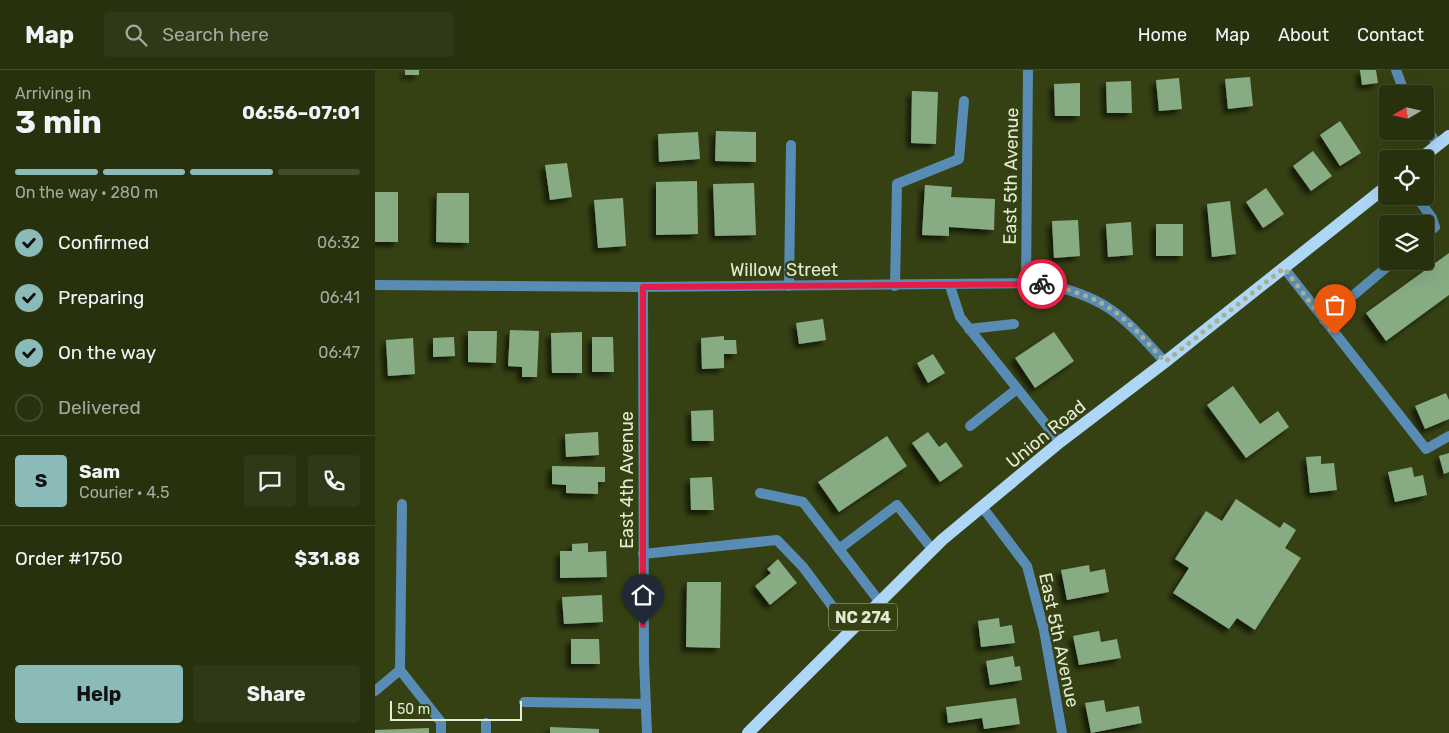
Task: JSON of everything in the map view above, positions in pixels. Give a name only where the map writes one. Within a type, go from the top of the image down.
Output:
[{"type":"main road","points":[[1430,150],[1449,136]]},
{"type":"main road","name":"Union Road","points":[[749,733],[933,549],[1060,442],[1165,362],[1379,192]]},
{"type":"street","name":"East 5th Avenue","points":[[1026,283],[1028,70]]},
{"type":"street","points":[[1396,70],[1402,85]]},
{"type":"street","points":[[895,286],[897,184],[959,159],[964,101]]},
{"type":"street","points":[[1434,140],[1437,144]]},
{"type":"street","points":[[789,286],[791,145]]},
{"type":"street","points":[[1284,268],[1426,448],[1449,436]]},
{"type":"street","points":[[1324,320],[1383,270]]},
{"type":"street","name":"Willow Street","points":[[375,284],[643,287],[950,286],[1026,283],[1062,287],[1101,302],[1117,312],[1165,362]]},
{"type":"street","points":[[950,286],[960,318],[1060,442]]},
{"type":"street","name":"East 4th Avenue","points":[[643,287],[643,554],[647,733]]},
{"type":"street","points":[[969,328],[1014,324]]},
{"type":"street","points":[[970,426],[1017,389]]},
{"type":"street","points":[[760,493],[803,502],[879,601]]},
{"type":"street","points":[[402,504],[400,670],[441,722],[441,733]]},
{"type":"street","points":[[839,549],[897,505],[933,549]]},
{"type":"street","name":"East 5th Avenue","points":[[983,508],[1027,566],[1044,630],[1062,733]]},
{"type":"street","points":[[643,554],[777,540],[803,567],[850,630]]},
{"type":"street","points":[[375,691],[400,670]]},
{"type":"street","points":[[524,702],[646,704]]},
{"type":"building","points":[[405,70],[419,70],[419,75],[405,75]]},
{"type":"building","points":[[1360,70],[1376,70],[1378,83],[1362,85]]},
{"type":"building","points":[[1250,77],[1253,106],[1228,109],[1225,79]]},
{"type":"building","points":[[1179,78],[1182,109],[1159,111],[1156,80]]},
{"type":"building","points":[[1131,81],[1132,113],[1107,113],[1106,82]]},
{"type":"building","points":[[1080,83],[1080,116],[1055,116],[1054,84]]},
{"type":"building","points":[[912,91],[938,92],[936,144],[911,143]]},
{"type":"building","points":[[1340,121],[1361,153],[1340,166],[1320,135]]},
{"type":"building","points":[[716,131],[756,132],[756,162],[715,161]]},
{"type":"building","points":[[698,132],[700,159],[659,162],[658,134]]},
{"type":"building","points":[[1313,151],[1332,176],[1311,191],[1293,166]]},
{"type":"building","points":[[567,163],[572,197],[550,200],[545,165]]},
{"type":"building","points":[[697,181],[698,234],[656,235],[656,182]]},
{"type":"building","points":[[754,183],[756,235],[715,236],[713,184]]},
{"type":"building","points":[[925,185],[952,187],[951,197],[995,199],[994,230],[949,227],[949,236],[922,235]]},
{"type":"building","points":[[1266,188],[1284,214],[1263,228],[1246,202]]},
{"type":"building","points":[[375,192],[398,192],[398,242],[375,242]]},
{"type":"building","points":[[437,193],[469,193],[469,243],[436,242]]},
{"type":"building","points":[[623,198],[626,246],[598,248],[594,200]]},
{"type":"building","points":[[1230,201],[1236,254],[1212,257],[1207,204]]},
{"type":"building","points":[[1078,220],[1080,256],[1054,258],[1052,221]]},
{"type":"building","points":[[1131,222],[1133,255],[1108,257],[1106,224]]},
{"type":"building","points":[[1156,224],[1183,224],[1183,256],[1156,256]]},
{"type":"building","points":[[1449,253],[1449,295],[1386,341],[1366,313],[1425,270],[1434,270],[1434,264]]},
{"type":"building","points":[[823,319],[826,340],[799,344],[796,323]]},
{"type":"building","points":[[510,330],[539,331],[537,377],[522,377],[522,367],[508,366]]},
{"type":"building","points":[[468,331],[497,331],[496,363],[468,362]]},
{"type":"building","points":[[582,332],[582,373],[552,373],[551,333]]},
{"type":"building","points":[[1054,332],[1074,361],[1035,388],[1015,358]]},
{"type":"building","points":[[724,336],[724,340],[736,340],[737,354],[724,354],[724,368],[702,369],[701,338]]},
{"type":"building","points":[[454,337],[455,356],[433,357],[433,338]]},
{"type":"building","points":[[592,337],[613,337],[614,372],[592,372]]},
{"type":"building","points":[[413,338],[415,374],[388,376],[386,340]]},
{"type":"building","points":[[933,354],[945,373],[928,383],[917,363]]},
{"type":"building","points":[[1233,386],[1260,424],[1278,411],[1289,427],[1246,458],[1207,405]]},
{"type":"building","points":[[1446,393],[1449,400],[1449,419],[1425,429],[1415,406]]},
{"type":"building","points":[[713,410],[714,441],[692,441],[691,411]]},
{"type":"building","points":[[598,432],[599,455],[566,457],[565,434]]},
{"type":"building","points":[[928,432],[939,447],[946,442],[963,466],[940,482],[912,443]]},
{"type":"building","points":[[887,436],[907,466],[839,512],[818,482]]},
{"type":"building","points":[[1449,453],[1449,472],[1444,474],[1439,456]]},
{"type":"building","points":[[1321,456],[1321,464],[1334,463],[1337,490],[1310,493],[1306,457]]},
{"type":"building","points":[[552,466],[605,467],[605,482],[598,482],[598,494],[566,493],[566,485],[552,484]]},
{"type":"building","points":[[1412,467],[1414,477],[1423,475],[1427,495],[1395,502],[1388,472]]},
{"type":"building","points":[[712,477],[714,510],[691,510],[690,478]]},
{"type":"building","points":[[1236,499],[1280,528],[1284,522],[1296,530],[1285,548],[1301,558],[1255,630],[1237,618],[1229,629],[1173,593],[1189,568],[1175,559],[1206,511],[1222,521]]},
{"type":"building","points":[[588,543],[588,552],[606,551],[607,577],[560,578],[560,551],[572,551],[572,544]]},
{"type":"building","points":[[778,559],[797,583],[770,605],[755,586],[771,573],[767,569]]},
{"type":"building","points":[[1089,565],[1090,572],[1105,569],[1109,592],[1067,600],[1061,570]]},
{"type":"building","points":[[687,582],[721,582],[720,648],[686,647]]},
{"type":"building","points":[[602,595],[603,622],[564,624],[562,597]]},
{"type":"building","points":[[999,618],[1000,627],[1012,625],[1015,643],[981,647],[978,621]]},
{"type":"building","points":[[1099,631],[1101,642],[1117,639],[1121,658],[1079,665],[1073,636]]},
{"type":"building","points":[[571,639],[599,639],[600,664],[571,664]]},
{"type":"building","points":[[1013,656],[1015,667],[1020,666],[1022,680],[990,685],[986,661]]},
{"type":"building","points":[[1016,698],[1020,724],[984,729],[982,718],[948,723],[946,707]]},
{"type":"building","points":[[1104,700],[1106,712],[1139,706],[1142,723],[1091,733],[1085,703]]},
{"type":"building","points":[[550,727],[599,729],[599,733],[550,733]]},
{"type":"building","points":[[429,728],[429,733],[375,733],[375,730]]},
{"type":"way so far","points":[[1042,284],[1062,287],[1083,294],[1117,312],[1165,362],[1284,268],[1335,335]]},
{"type":"route","points":[[643,625],[643,287],[1042,284]]}]
